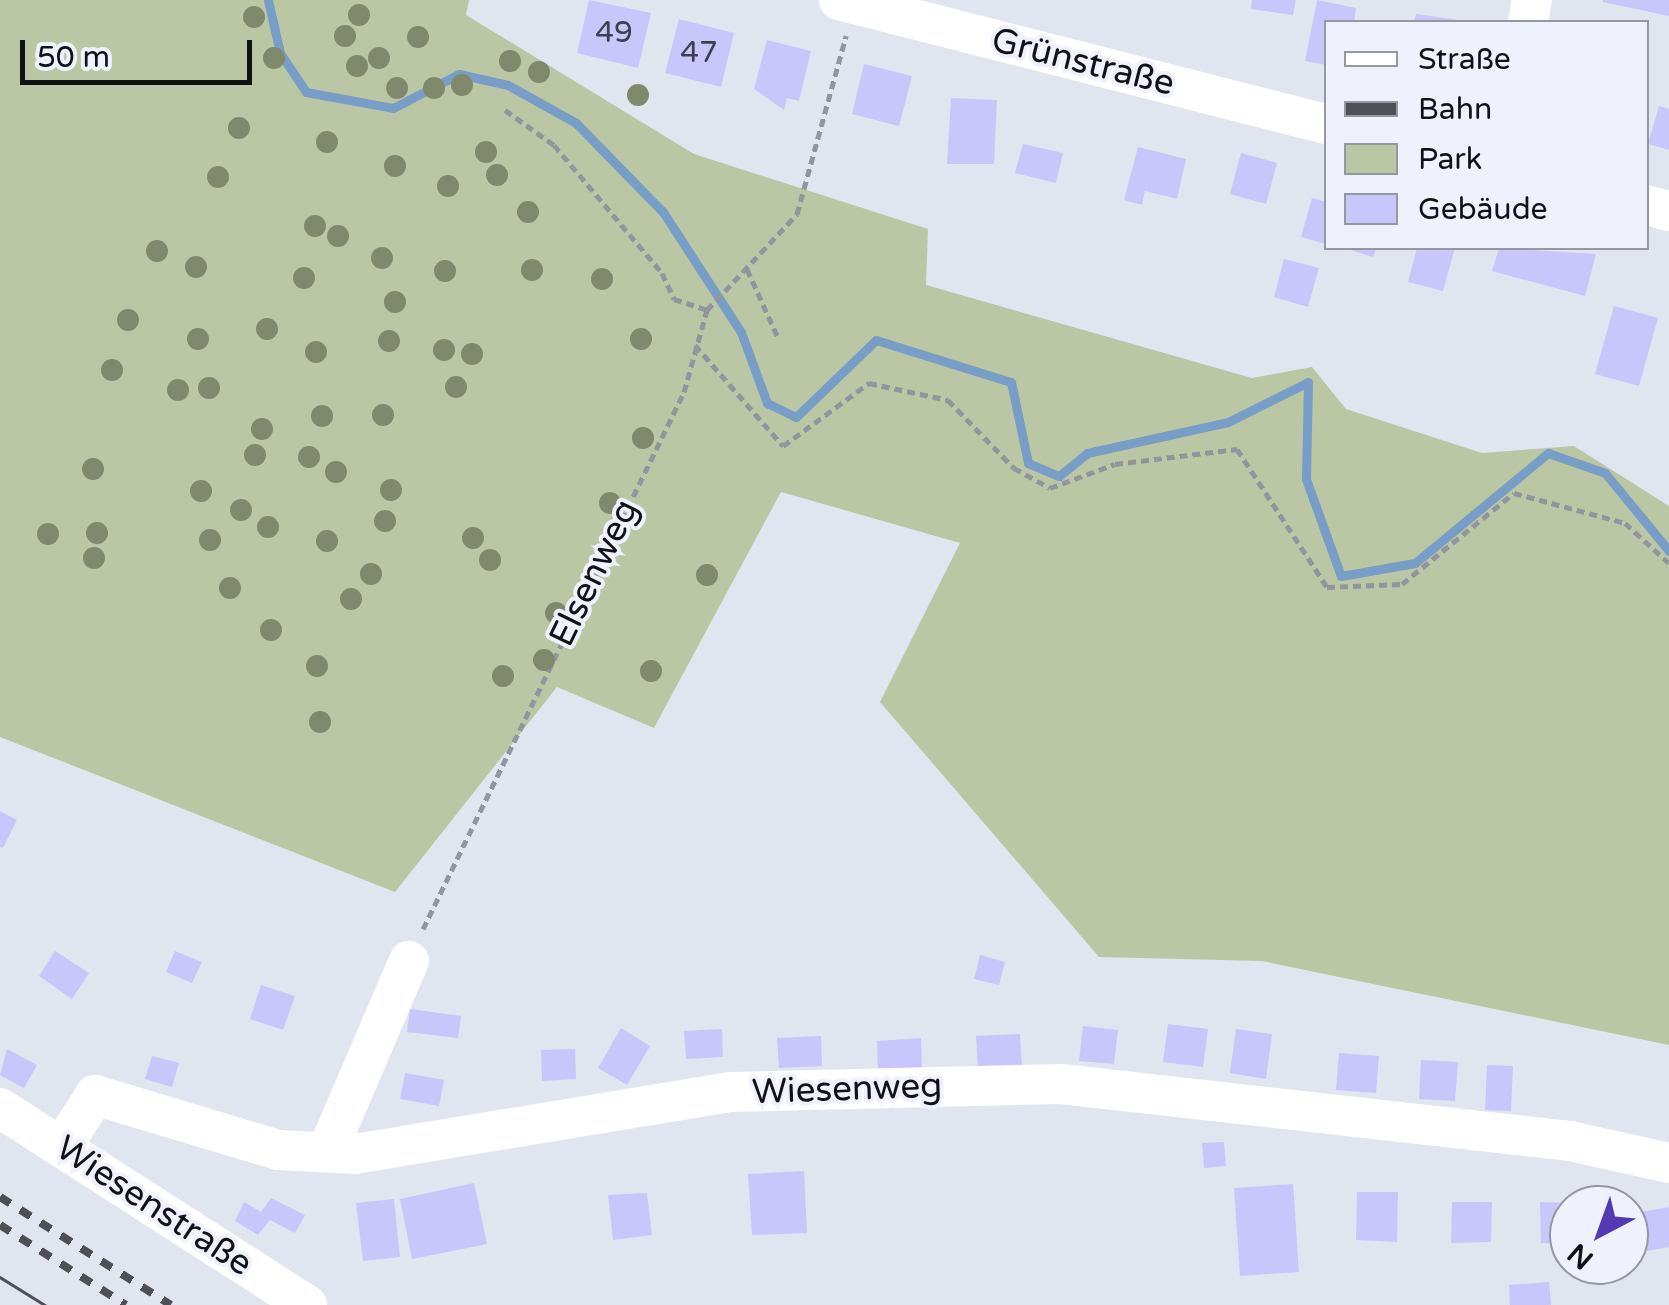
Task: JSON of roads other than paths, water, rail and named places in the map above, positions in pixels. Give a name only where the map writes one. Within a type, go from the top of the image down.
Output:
[{"type":"street","name":"Grünstraße","points":[[847,2],[1324,123]]},
{"type":"street","points":[[327,1152],[409,961]]},
{"type":"street","name":"Wiesenweg","points":[[62,1147],[94,1096],[278,1150],[396,1152],[730,1092],[1061,1084],[1570,1141],[1669,1163]]},
{"type":"street","name":"Wiesenstraße","points":[[0,1108],[307,1305]]},
{"type":"waterway","points":[[268,0],[280,53],[306,92],[393,108],[459,74],[508,85],[576,123],[663,212],[741,332],[767,403],[796,417],[876,340],[1011,382],[1028,463],[1059,476],[1087,453],[1228,422],[1308,382],[1306,479],[1341,576],[1415,563],[1548,453],[1605,473],[1669,551]]},
{"type":"tram line","points":[[0,1277],[45,1305]]},
{"type":"railway","points":[[0,1197],[171,1305]]},
{"type":"railway","points":[[0,1225],[126,1305]]}]
